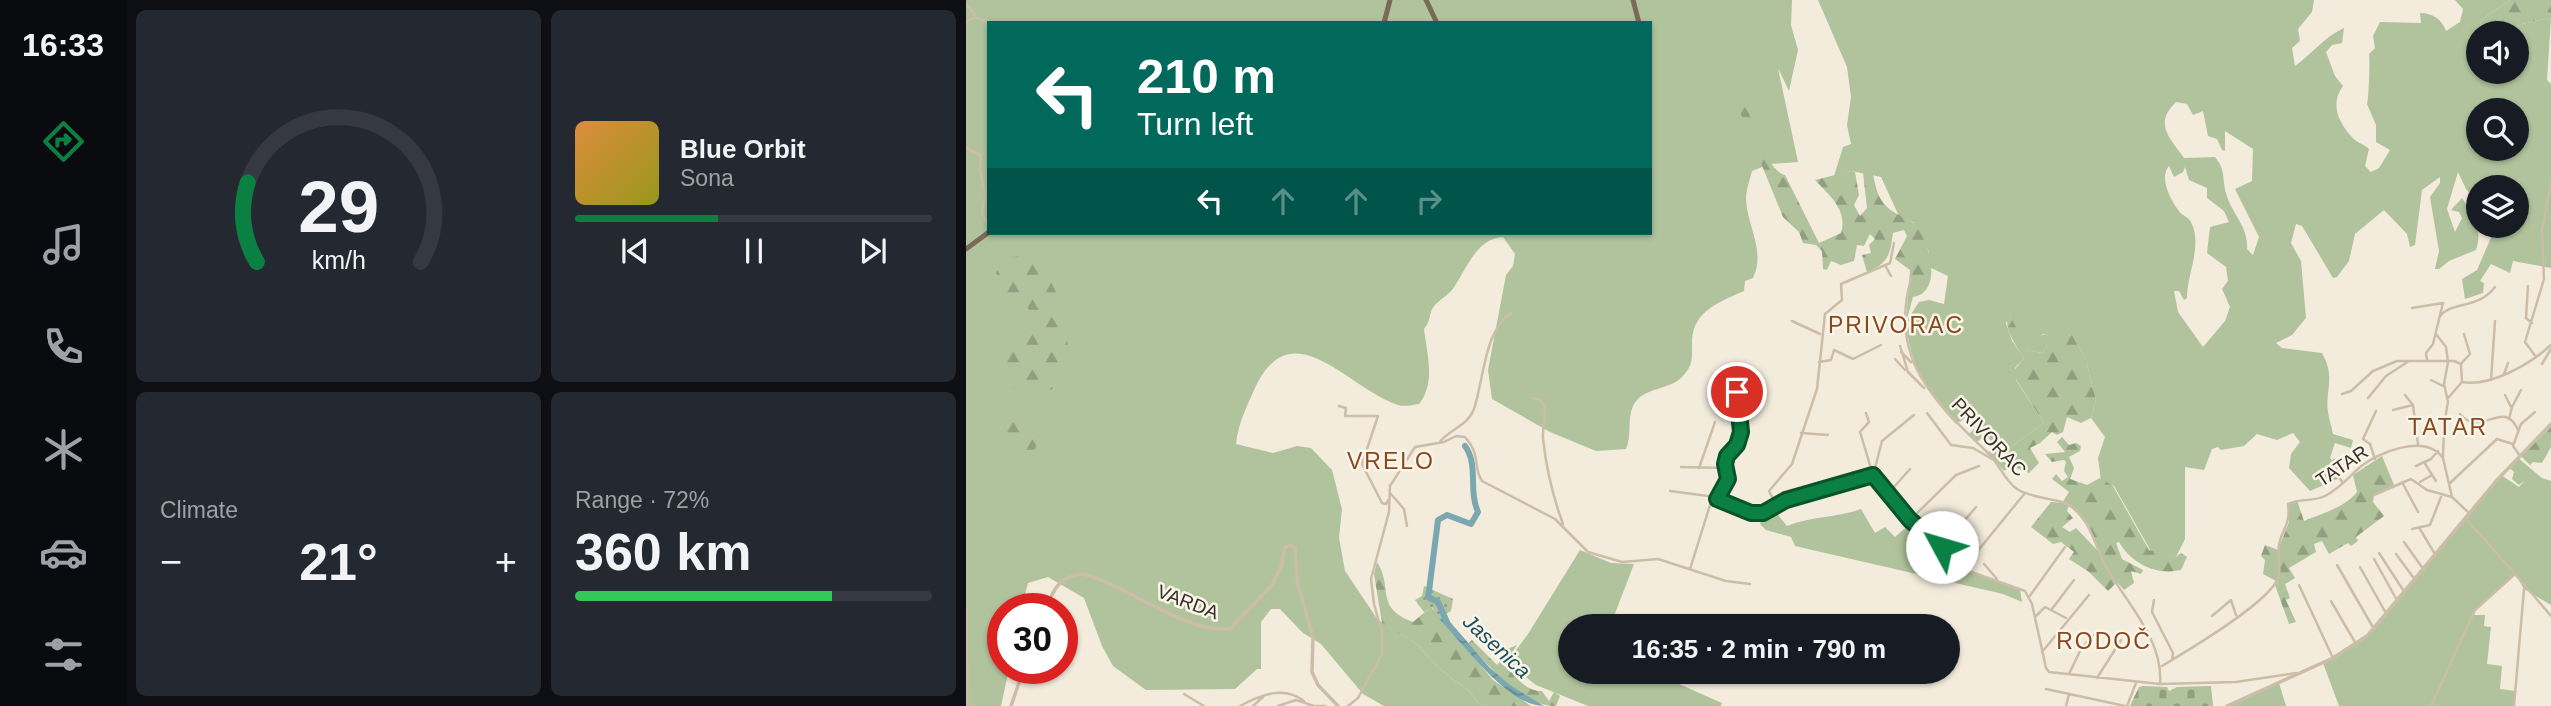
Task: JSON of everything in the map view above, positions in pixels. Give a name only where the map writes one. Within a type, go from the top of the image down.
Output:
[{"type":"main road","points":[[1385,21],[1390,0]]},
{"type":"main road","points":[[1426,0],[1436,21]]},
{"type":"main road","points":[[1633,0],[1638,21]]},
{"type":"main road","points":[[966,248],[987,233]]},
{"type":"street","points":[[966,4],[974,10],[974,17]]},
{"type":"street","points":[[966,22],[974,17]]},
{"type":"street","points":[[974,17],[987,22]]},
{"type":"street","points":[[966,148],[981,155],[979,169],[985,197],[982,213],[987,223]]},
{"type":"street","points":[[2536,357],[2525,345],[2544,279],[2542,229],[2551,183]]},
{"type":"street","points":[[1776,505],[1770,489],[1792,464],[1817,389],[1821,334],[1826,312],[1842,298],[1841,285],[1886,267],[1893,258],[1894,243]]},
{"type":"street","points":[[1886,267],[1891,276]]},
{"type":"street","name":"PRIVORAC","points":[[1911,279],[1905,311],[1907,342],[1927,390],[1956,424],[1995,460],[2014,486],[2025,493],[2066,503],[2083,517],[2092,530],[2104,562],[2131,602],[2162,666]]},
{"type":"street","points":[[2438,325],[2445,311],[2481,301],[2495,286]]},
{"type":"street","points":[[2528,286],[2526,316],[2532,323]]},
{"type":"street","points":[[2412,308],[2442,302],[2436,334],[2426,352],[2427,360]]},
{"type":"street","points":[[1439,443],[1461,426],[1472,413],[1492,335],[1511,313]]},
{"type":"street","points":[[1792,321],[1821,334]]},
{"type":"street","points":[[2491,380],[2495,321]]},
{"type":"street","points":[[2436,334],[2446,346],[2448,362],[2443,458]]},
{"type":"street","points":[[2448,398],[2462,382],[2461,364],[2470,354],[2464,334]]},
{"type":"street","points":[[1819,362],[1831,360],[1836,350],[1853,359],[1881,345]]},
{"type":"street","points":[[2462,382],[2472,384],[2491,380],[2551,347]]},
{"type":"street","points":[[2542,363],[2551,347]]},
{"type":"street","points":[[1908,372],[1900,348],[1914,364]]},
{"type":"street","points":[[1895,359],[1927,390]]},
{"type":"street","points":[[2342,394],[2381,366],[2412,359],[2461,364]]},
{"type":"street","points":[[2368,398],[2386,376],[2412,359]]},
{"type":"street","points":[[2504,374],[2508,363]]},
{"type":"street","points":[[2431,380],[2445,387]]},
{"type":"street","points":[[2518,430],[2510,419],[2512,407],[2521,390]]},
{"type":"street","points":[[1690,569],[1706,507],[1717,498],[1728,479],[1727,456],[1737,445],[1741,432],[1737,392]]},
{"type":"street","points":[[2405,394],[2413,405],[2418,446]]},
{"type":"street","points":[[2505,395],[2512,407]]},
{"type":"street","points":[[1533,398],[1541,400],[1546,411],[1544,440],[1553,499],[1564,528]]},
{"type":"street","points":[[2393,410],[2413,405]]},
{"type":"street","points":[[1339,406],[1346,408],[1343,415],[1346,417],[1378,416],[1362,464],[1382,503],[1388,503],[1394,480],[1414,448],[1456,436],[1465,437],[1477,456],[1478,475],[1482,481],[1549,515],[1593,554],[1622,562],[1658,559],[1733,582],[1750,584]]},
{"type":"street","points":[[2375,459],[2370,444],[2363,439],[2376,411]]},
{"type":"street","points":[[2519,456],[2514,451],[2513,444],[2518,430],[2535,412]]},
{"type":"street","points":[[1927,413],[1951,445],[1973,448],[1995,460]]},
{"type":"street","points":[[1866,414],[1869,422],[1860,432],[1873,475],[1887,495],[1964,569],[1997,579],[2020,589],[2029,597],[2047,670],[2160,684],[2236,682],[2300,673]]},
{"type":"street","points":[[2460,414],[2473,425],[2495,417],[2510,419]]},
{"type":"street","points":[[1873,475],[1882,441],[1914,415]]},
{"type":"street","points":[[1699,468],[1715,422]]},
{"type":"street","points":[[2227,706],[2333,657],[2356,644],[2374,629],[2519,456],[2551,424]]},
{"type":"street","points":[[1801,432],[1828,435]]},
{"type":"street","points":[[2450,483],[2497,439],[2513,444]]},
{"type":"street","name":"TATAR","points":[[2162,666],[2236,616],[2277,581],[2280,567],[2279,544],[2289,522],[2288,504],[2322,498],[2375,459],[2401,448],[2418,446],[2438,451]]},
{"type":"street","points":[[2416,466],[2438,451],[2443,458],[2452,497]]},
{"type":"street","points":[[2334,460],[2338,476],[2343,483]]},
{"type":"street","points":[[2424,462],[2436,481]]},
{"type":"street","points":[[1910,520],[1956,475],[1979,466]]},
{"type":"street","points":[[1681,467],[1726,468]]},
{"type":"street","points":[[1887,495],[1910,469]]},
{"type":"street","points":[[1670,491],[1717,498],[1754,513],[1768,511],[1776,505],[1873,475]]},
{"type":"street","points":[[2418,482],[2432,475]]},
{"type":"street","points":[[2374,495],[2411,479],[2427,490],[2452,497],[2470,514]]},
{"type":"street","points":[[2402,482],[2418,512]]},
{"type":"street","points":[[1964,569],[2025,493]]},
{"type":"street","points":[[1389,495],[1404,509],[1407,526]]},
{"type":"street","points":[[1348,706],[1357,698],[1382,654],[1382,633],[1371,579],[1389,512],[1389,495]]},
{"type":"street","points":[[2412,529],[2430,524],[2442,495]]},
{"type":"street","points":[[1942,547],[1976,507]]},
{"type":"street","points":[[2466,519],[2515,574],[2524,589],[2542,601],[2551,616]]},
{"type":"street","points":[[2420,528],[2436,556]]},
{"type":"street","points":[[2404,542],[2424,570]]},
{"type":"street","name":"VARDA","points":[[1053,593],[1062,580],[1083,574],[1195,623],[1216,629],[1231,628],[1272,585],[1281,567],[1285,547],[1291,545],[1295,550],[1297,581],[1313,637],[1312,672],[1318,685],[1338,706]]},
{"type":"street","points":[[2029,597],[2065,547]]},
{"type":"street","points":[[2379,553],[2405,593]]},
{"type":"street","points":[[2396,554],[2416,581]]},
{"type":"street","points":[[2374,559],[2398,602]]},
{"type":"street","points":[[1984,564],[1997,579]]},
{"type":"street","points":[[2337,565],[2374,629]]},
{"type":"street","points":[[2360,567],[2387,615]]},
{"type":"street","points":[[2431,706],[2475,610],[2496,594],[2515,574]]},
{"type":"street","points":[[2052,609],[2074,580]]},
{"type":"street","points":[[2299,584],[2333,657]]},
{"type":"street","points":[[2514,706],[2524,589]]},
{"type":"street","points":[[2042,652],[2089,595]]},
{"type":"street","points":[[2154,600],[2152,612],[2173,653],[2172,660]]},
{"type":"street","points":[[2212,616],[2231,600],[2236,616]]},
{"type":"street","points":[[2331,601],[2356,644]]},
{"type":"street","points":[[2035,617],[2043,607],[2052,609],[2067,619]]},
{"type":"street","points":[[966,610],[967,706]]},
{"type":"street","points":[[2069,674],[2081,649],[2093,635]]},
{"type":"street","points":[[2097,678],[2121,640]]},
{"type":"street","points":[[2160,684],[2162,666]]},
{"type":"street","points":[[2046,689],[2126,706],[2137,683]]},
{"type":"street","points":[[1011,706],[1019,684]]},
{"type":"street","points":[[1240,706],[1268,694],[1288,692],[1315,706],[1325,706]]},
{"type":"street","points":[[1184,694],[1204,706]]},
{"type":"street","points":[[1253,706],[1268,694]]},
{"type":"street","points":[[2066,706],[2069,694]]},
{"type":"street","points":[[1278,706],[1304,701]]},
{"type":"green space","points":[[966,0],[1792,0],[1791,25],[1798,50],[1789,91],[1778,68],[1798,162],[1770,164],[1752,171],[1746,199],[1758,258],[1753,278],[1745,281],[1744,291],[1710,308],[1698,321],[1687,372],[1678,381],[1637,400],[1631,411],[1626,449],[1596,451],[1550,432],[1492,399],[1488,370],[1506,275],[1513,266],[1515,254],[1503,237],[1486,243],[1479,249],[1452,290],[1432,309],[1424,329],[1429,378],[1419,404],[1398,405],[1321,360],[1303,354],[1286,355],[1270,365],[1249,401],[1236,444],[1273,453],[1297,446],[1311,448],[1332,470],[1342,509],[1339,538],[1345,571],[1378,620],[1418,645],[1436,666],[1470,692],[1481,706],[1384,706],[1363,694],[1321,644],[1303,633],[1280,609],[1271,609],[1261,622],[1261,669],[1257,669],[1235,689],[1146,690],[1113,666],[1102,646],[1084,598],[1048,577],[1028,583],[1025,593],[987,593],[987,684],[1006,684],[1001,706],[966,706]]},
{"type":"green space","points":[[1818,0],[2314,0],[2312,12],[2298,29],[2300,41],[2292,48],[2295,66],[2330,36],[2344,28],[2342,43],[2332,45],[2326,52],[2335,76],[2343,86],[2337,99],[2337,112],[2353,138],[2369,149],[2365,166],[2371,172],[2379,168],[2390,150],[2376,142],[2376,125],[2367,104],[2369,54],[2375,48],[2373,36],[2380,22],[2421,23],[2420,13],[2424,13],[2439,20],[2446,31],[2460,22],[2463,9],[2455,0],[2510,0],[2481,21],[2466,21],[2466,84],[2529,84],[2529,22],[2551,18],[2547,80],[2551,84],[2551,268],[2513,261],[2510,273],[2491,264],[2480,281],[2484,283],[2483,293],[2465,299],[2462,279],[2477,270],[2491,238],[2529,238],[2529,175],[2466,175],[2466,189],[2458,172],[2447,209],[2455,232],[2462,218],[2459,212],[2451,210],[2462,198],[2466,204],[2466,238],[2478,238],[2478,242],[2476,250],[2449,261],[2439,269],[2435,269],[2439,251],[2430,197],[2440,183],[2440,177],[2422,190],[2415,245],[2410,247],[2407,234],[2384,210],[2355,234],[2349,261],[2337,277],[2333,278],[2302,226],[2296,224],[2291,243],[2301,261],[2306,318],[2292,335],[2276,343],[2282,348],[2322,353],[2329,371],[2327,401],[2333,434],[2353,440],[2351,448],[2335,443],[2330,458],[2338,466],[2340,478],[2310,491],[2289,468],[2291,454],[2300,442],[2293,433],[2277,440],[2257,434],[2244,446],[2212,449],[2204,470],[2185,467],[2185,539],[2176,557],[2152,553],[2114,486],[2101,481],[2098,458],[2105,437],[2091,418],[2096,400],[2085,357],[2072,335],[2064,337],[2043,334],[2040,336],[2047,346],[2042,353],[2026,350],[2010,315],[2006,323],[2012,341],[2024,358],[2015,368],[2016,380],[2044,423],[2008,449],[1998,447],[1985,435],[1977,442],[1968,435],[1975,428],[1966,418],[1956,424],[1928,389],[1911,352],[1906,322],[1919,302],[1929,300],[1944,304],[1948,276],[1929,267],[1929,252],[1919,230],[1913,222],[1899,216],[1881,177],[1851,171],[1834,176],[1843,147],[1851,144],[1847,125],[1851,97],[1847,67]],"holes":[[[2176,102],[2187,104],[2193,115],[2203,111],[2208,136],[2217,139],[2222,150],[2225,151],[2225,131],[2253,149],[2252,181],[2235,189],[2259,237],[2253,255],[2247,249],[2243,227],[2228,200],[2222,170],[2215,157],[2184,158],[2169,137],[2166,117]],[[2169,166],[2174,177],[2183,172],[2185,167],[2189,180],[2207,188],[2207,198],[2224,211],[2229,222],[2210,227],[2207,253],[2226,267],[2228,281],[2222,289],[2230,307],[2225,321],[2203,347],[2178,312],[2174,291],[2179,291],[2184,300],[2187,298],[2195,240],[2191,222],[2180,213],[2169,195],[2165,182]]]},
{"type":"green space","points":[[2510,0],[2551,0],[2551,18],[2529,22],[2481,20]]},
{"type":"green space","points":[[1734,97],[1743,99],[1765,154],[1778,171],[1785,175],[1819,243],[1841,233],[1842,217],[1831,197],[1815,180],[1851,171],[1855,172],[1859,195],[1854,205],[1860,216],[1867,208],[1863,173],[1873,175],[1878,195],[1885,205],[1917,226],[1926,244],[1931,277],[1928,287],[1913,297],[1906,322],[1910,270],[1895,259],[1907,236],[1904,230],[1893,233],[1887,258],[1874,269],[1867,272],[1862,255],[1871,253],[1869,245],[1875,239],[1870,234],[1864,246],[1857,245],[1854,261],[1841,265],[1831,261],[1827,270],[1823,269],[1822,251],[1816,245],[1803,243],[1799,232],[1783,217]]},
{"type":"green space","points":[[1027,256],[1039,264],[1056,293],[1068,347],[1065,378],[1049,391],[1031,396],[1017,392],[1007,379],[1001,345],[1021,335],[1021,319],[1030,313],[1027,306],[1005,316],[996,272],[1012,257]]},
{"type":"green space","points":[[2009,313],[2027,350],[2042,353],[2047,346],[2039,336],[2072,335],[2085,357],[2096,400],[2091,418],[2081,423],[2067,417],[2063,432],[2057,435],[2052,432],[2030,448],[2039,463],[2029,473],[2011,466],[2004,471],[1988,452],[1998,447],[2008,449],[2044,423],[2012,373],[2024,358],[2007,324]]},
{"type":"green space","points":[[1015,401],[1018,408],[1012,414],[1014,423],[1035,427],[1040,436],[1035,449],[1022,457],[1001,449],[996,440],[996,427],[1005,430],[1008,418],[1006,410]]},
{"type":"green space","points":[[2551,427],[2551,447],[2542,463],[2533,462],[2530,465],[2521,456]]},
{"type":"green space","points":[[2062,437],[2069,445],[2076,443],[2081,446],[2080,451],[2069,457],[2074,468],[2070,479],[2087,485],[2100,478],[2113,486],[2149,550],[2176,557],[2181,553],[2187,557],[2181,570],[2162,571],[2145,566],[2130,556],[2119,542],[2116,543],[2122,559],[2143,570],[2141,574],[2131,571],[2134,583],[2124,590],[2117,582],[2108,591],[2089,572],[2069,559],[2074,552],[2061,542],[2053,544],[2031,527],[2051,502],[2062,503],[2069,492],[2052,479],[2056,474],[2062,481],[2068,477],[2064,471],[2066,462],[2052,462],[2045,454],[2065,452],[2057,442]],"holes":[[[2069,505],[2088,524],[2100,553],[2076,528],[2070,532],[2062,527],[2073,518],[2067,511]]]},
{"type":"green space","points":[[2382,456],[2394,485],[2374,495],[2373,502],[2384,516],[2356,537],[2358,541],[2351,546],[2348,543],[2329,554],[2322,541],[2314,544],[2316,552],[2289,568],[2295,578],[2285,584],[2290,598],[2286,600],[2296,622],[2289,624],[2275,585],[2276,581],[2263,574],[2265,560],[2261,556],[2265,545],[2278,550],[2289,522],[2288,504],[2297,500],[2304,521],[2340,506],[2357,492],[2353,475]]},
{"type":"green space","points":[[2518,458],[2542,478],[2551,481],[2551,605],[2524,589],[2515,574],[2473,615],[2485,615],[2484,626],[2491,627],[2487,664],[2502,666],[2500,689],[2516,691],[2514,706],[2339,706],[2323,663],[2375,629],[2501,475],[2519,487],[2524,481],[2519,485],[2512,479],[2514,472],[2508,467]]},
{"type":"green space","points":[[1861,509],[1875,533],[1885,527],[1895,537],[1912,522],[1961,568],[2020,589],[2022,602],[2003,594],[1795,546],[1791,537],[1766,530],[1760,524],[1763,517],[1774,510],[1787,526]]},
{"type":"green space","points":[[1580,550],[1611,563],[1634,564],[1615,614],[1558,614],[1558,684],[1679,684],[1722,703],[1721,706],[1588,706],[1536,685],[1507,662],[1528,634]]},
{"type":"green space","points":[[1377,562],[1393,610],[1413,622],[1431,607],[1493,680],[1531,706],[1481,706],[1470,692],[1436,666],[1418,645],[1382,623],[1374,574]]},
{"type":"green space","points":[[1424,586],[1453,599],[1451,611],[1439,619],[1432,607],[1424,612],[1415,600],[1422,596]]},
{"type":"green space","points":[[1472,640],[1497,665],[1503,658],[1491,647],[1496,641],[1500,642],[1505,650],[1517,645],[1504,666],[1525,686],[1542,691],[1549,701],[1554,692],[1560,696],[1556,706],[1531,700],[1507,684],[1468,643]]},
{"type":"green space","points":[[2279,683],[2286,706],[2227,706]]},
{"type":"green space","points":[[2211,686],[2213,706],[2130,706],[2139,687],[2167,687],[2169,691],[2177,687]]},
{"type":"water","points":[[1445,616],[1490,668],[1510,685],[1544,706],[1530,703],[1501,685],[1439,619]]},
{"type":"waterway","name":"Jasenica","points":[[1447,622],[1438,602],[1428,597],[1438,520],[1447,515],[1471,524],[1478,512],[1472,461],[1465,446]]},
{"type":"district","name":"PRIVORAC","points":[[1896,325]]},
{"type":"district","name":"TATAR","points":[[2448,427]]},
{"type":"district","name":"VRELO","points":[[1391,461]]},
{"type":"district","name":"RODOČ","points":[[2104,641]]},
{"type":"route","points":[[1737,392],[1738,418],[1742,424],[1740,439],[1727,456],[1725,464],[1728,479],[1717,499],[1725,500],[1751,513],[1763,513],[1786,500],[1873,475],[1910,520],[1942,547]]}]
